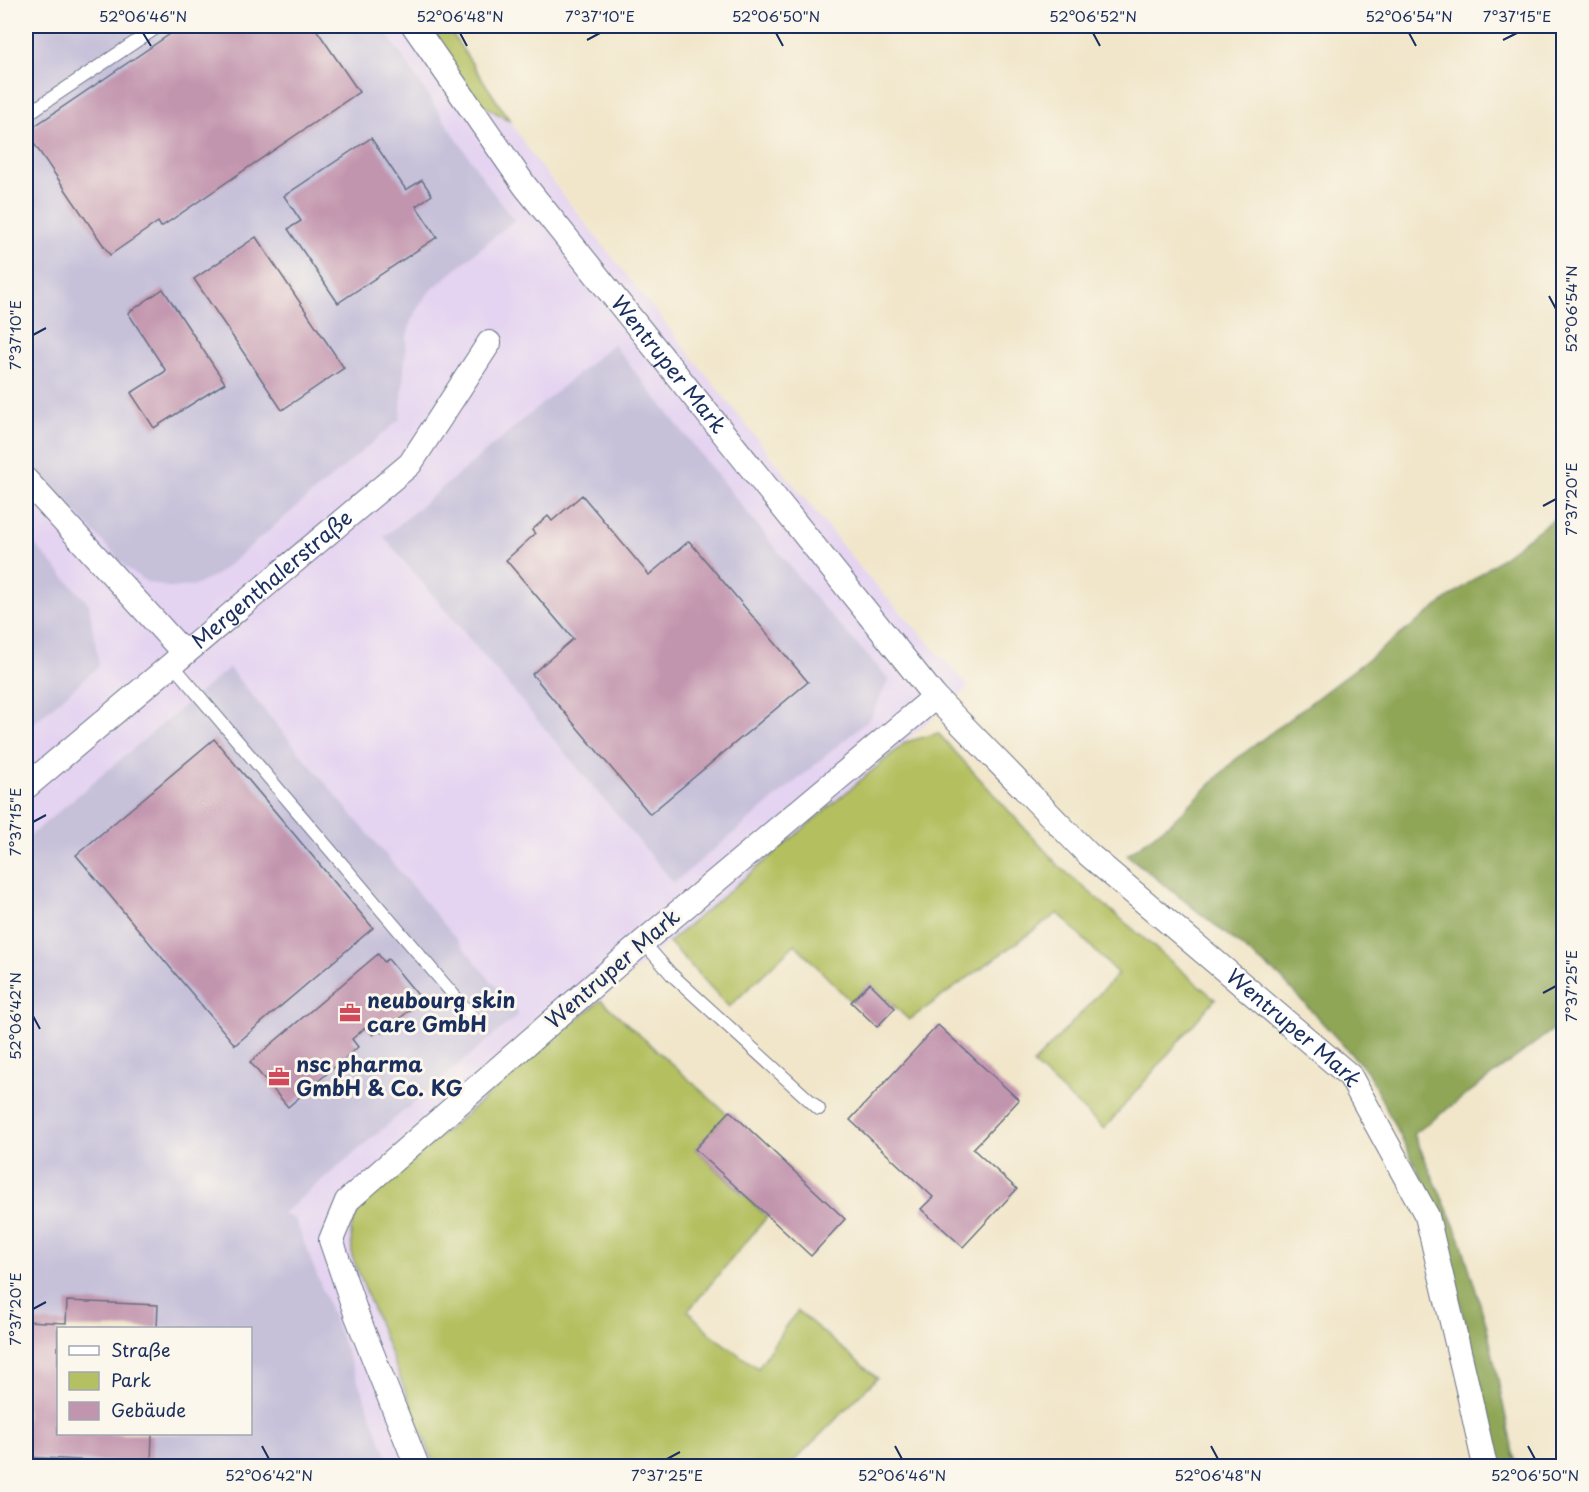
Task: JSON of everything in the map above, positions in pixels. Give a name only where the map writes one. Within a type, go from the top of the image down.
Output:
[{"type":"street","name":"Wentruper Mark","points":[[414,26],[525,186],[935,697],[1088,854],[1350,1076],[1427,1216],[1485,1467]]},
{"type":"street","name":"Mergenthalerstraße","points":[[26,787],[410,464],[489,343]]},
{"type":"street","points":[[26,480],[178,659]]},
{"type":"street","name":"Wentruper Mark","points":[[417,1467],[357,1316],[332,1240],[347,1201],[643,942],[935,697]]},
{"type":"lane","points":[[26,115],[159,26]]},
{"type":"lane","points":[[178,659],[474,1019]]},
{"type":"lane","points":[[643,942],[671,974],[819,1109]]},
{"type":"shaded area","points":[[26,26],[447,26],[539,165],[861,569],[969,687],[362,1202],[352,1256],[435,1466],[26,1466]]},
{"type":"shaded area","points":[[26,26],[382,26],[491,190],[514,220],[430,291],[419,306],[411,321],[407,337],[400,419],[219,573],[197,585],[172,588],[147,582],[127,568],[26,459]]},
{"type":"shaded area","points":[[613,344],[820,604],[889,679],[871,718],[674,883],[384,537]]},
{"type":"shaded area","points":[[26,535],[89,604],[99,666],[26,730]]},
{"type":"shaded area","points":[[229,668],[519,1014],[282,1214],[295,1219],[391,1466],[26,1466],[26,839]]},
{"type":"green space","points":[[424,26],[447,26],[510,121],[481,104]]},
{"type":"green space","points":[[1563,513],[1563,1022],[1414,1134],[1461,1241],[1487,1327],[1516,1466],[1499,1466],[1438,1210],[1367,1071],[1280,977],[1127,855],[1173,821],[1235,760]]},
{"type":"green space","points":[[938,733],[1059,866],[1215,999],[1104,1129],[1033,1064],[1118,974],[1058,913],[909,1020],[870,983],[851,1002],[795,944],[729,1007],[669,942],[906,742]]},
{"type":"green space","points":[[601,1000],[727,1114],[695,1149],[767,1217],[688,1311],[714,1337],[758,1368],[798,1311],[877,1378],[789,1466],[435,1466],[352,1256],[351,1229],[362,1202]]},
{"type":"building","points":[[182,26],[314,26],[359,92],[161,227],[158,222],[110,255],[26,132]]},
{"type":"building","points":[[371,138],[406,190],[422,180],[432,195],[416,206],[437,237],[338,303],[288,229],[301,221],[284,196]]},
{"type":"building","points":[[256,237],[344,368],[282,410],[194,279]]},
{"type":"building","points":[[163,289],[225,383],[154,428],[131,393],[166,371],[128,313]]},
{"type":"building","points":[[26,301],[33,313],[26,318]]},
{"type":"building","points":[[582,495],[649,575],[689,541],[808,682],[650,814],[532,674],[573,639],[506,560],[535,534],[532,530],[548,516],[552,521]]},
{"type":"building","points":[[214,739],[373,928],[235,1045],[76,855]]},
{"type":"building","points":[[378,954],[384,962],[388,959],[422,1000],[382,1033],[380,1030],[373,1035],[366,1027],[352,1039],[358,1047],[288,1107],[250,1062]]},
{"type":"building","points":[[870,983],[895,1008],[877,1027],[851,1002]]},
{"type":"building","points":[[938,1025],[1019,1100],[973,1149],[1017,1189],[963,1247],[921,1209],[933,1197],[850,1120]]},
{"type":"building","points":[[730,1111],[845,1219],[811,1256],[695,1149]]},
{"type":"building","points":[[67,1301],[158,1305],[157,1327],[57,1327],[57,1435],[152,1435],[151,1464],[26,1457],[26,1321],[66,1323]]},
{"type":"place","name":"neubourg skin care GmbH","points":[[350,1013]]},
{"type":"place","name":"nsc pharma GmbH & Co. KG","points":[[279,1077]]}]
